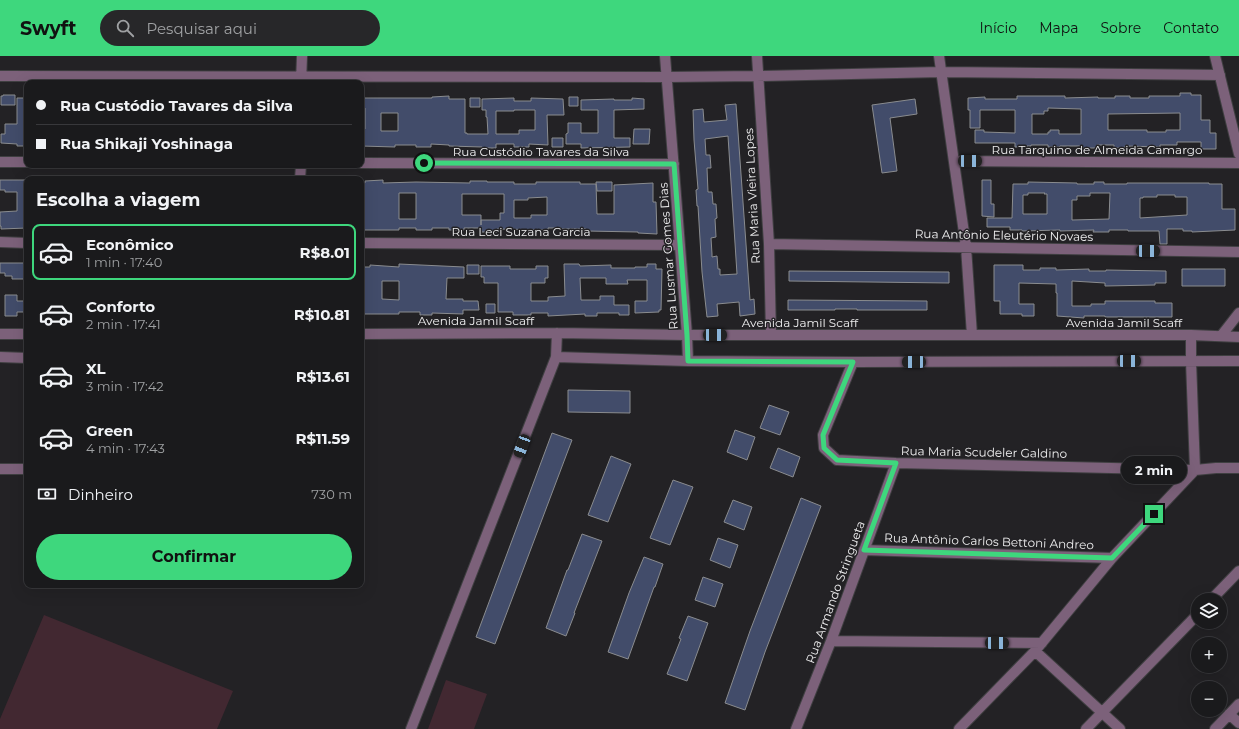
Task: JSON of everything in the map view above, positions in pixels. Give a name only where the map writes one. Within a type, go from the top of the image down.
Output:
[{"type":"street","points":[[301,80],[302,56]]},
{"type":"street","name":"Rua Lusmar Gomes Dias","points":[[665,56],[688,361]]},
{"type":"street","name":"Rua Maria Vieira Lopes","points":[[757,56],[769,244],[771,335]]},
{"type":"street","points":[[939,56],[966,247],[972,335]]},
{"type":"street","points":[[1215,56],[1239,154]]},
{"type":"street","points":[[0,76],[301,80],[758,76],[941,72],[1220,74]]},
{"type":"street","name":"Rua Tarquino de Almeida Camargo","points":[[954,161],[1239,163]]},
{"type":"street","points":[[0,162],[24,162]]},
{"type":"street","name":"Rua Custódio Tavares da Silva","points":[[364,163],[674,164]]},
{"type":"street","points":[[0,242],[24,242]]},
{"type":"street","name":"Rua Leci Suzana Garcia","points":[[364,243],[680,245]]},
{"type":"street","name":"Rua Antônio Eleutério Novaes","points":[[769,244],[1239,252]]},
{"type":"street","points":[[1221,336],[1239,314]]},
{"type":"street","points":[[411,729],[556,357],[558,333]]},
{"type":"street","name":"Avenida Jamil Scaff","points":[[364,334],[558,333],[687,335],[1191,335],[1239,337]]},
{"type":"street","points":[[0,334],[24,334]]},
{"type":"street","points":[[959,729],[1038,647],[1112,558],[1195,470],[1191,335]]},
{"type":"street","points":[[0,357],[24,358]]},
{"type":"street","points":[[556,357],[688,361],[853,362],[1239,361]]},
{"type":"street","name":"Rua Maria Scudeler Galdino","points":[[853,362],[823,435],[824,448],[837,460],[896,463],[1195,470],[1239,468]]},
{"type":"street","name":"Rua Armando Stringueta","points":[[796,729],[831,641],[896,463]]},
{"type":"street","points":[[0,469],[24,469]]},
{"type":"street","name":"Rua Antônio Carlos Bettoni Andreo","points":[[864,550],[1112,558]]},
{"type":"street","points":[[1218,593],[1239,571]]},
{"type":"street","points":[[1086,729],[1191,621]]},
{"type":"street","points":[[831,641],[1038,647],[1120,729]]},
{"type":"street","points":[[1215,729],[1239,704]]},
{"type":"street","points":[[1229,714],[1239,723]]},
{"type":"shaded area","points":[[44,615],[233,691],[217,729],[0,729],[0,719]]},
{"type":"shaded area","points":[[446,680],[487,694],[474,729],[428,729]]},
{"type":"building","points":[[1180,93],[1201,95],[1201,120],[1210,120],[1210,133],[1216,133],[1216,149],[1201,149],[1201,142],[1177,142],[1177,145],[1160,145],[1160,147],[1125,146],[1125,148],[1114,148],[1114,145],[1097,145],[1097,148],[1081,148],[1081,146],[1048,147],[1048,145],[1015,147],[1015,143],[975,143],[975,130],[984,130],[984,132],[1015,133],[1015,110],[980,110],[980,128],[970,128],[970,110],[968,110],[968,98],[985,97],[985,99],[1017,99],[1017,96],[1065,96],[1065,98],[1115,98],[1115,96],[1130,96],[1130,98],[1149,98],[1149,96],[1180,96]],"holes":[[[1048,108],[1081,109],[1081,134],[1059,134],[1059,130],[1050,130],[1048,134],[1032,134],[1032,114],[1044,114],[1044,111],[1048,111]],[[1180,113],[1180,130],[1166,130],[1166,132],[1147,132],[1147,130],[1108,130],[1108,114]]]},
{"type":"building","points":[[15,95],[15,105],[1,105],[1,96]]},
{"type":"building","points":[[449,96],[449,99],[465,99],[465,133],[467,134],[488,134],[486,110],[482,110],[482,99],[514,98],[514,101],[531,101],[531,98],[563,99],[564,115],[547,115],[548,145],[529,144],[529,147],[514,147],[514,144],[496,144],[496,148],[431,144],[431,147],[416,147],[416,145],[395,145],[395,147],[364,146],[364,98],[432,98]],"holes":[[[535,110],[535,130],[519,130],[519,134],[496,134],[496,111]],[[381,113],[398,113],[398,131],[381,131]]]},
{"type":"building","points":[[569,97],[578,97],[578,106],[569,106]]},
{"type":"building","points":[[17,98],[24,98],[24,146],[1,143],[1,134],[5,134],[5,124],[17,124]]},
{"type":"building","points":[[470,98],[480,98],[480,107],[470,107]]},
{"type":"building","points":[[632,98],[644,99],[644,109],[614,110],[614,138],[630,138],[630,147],[581,148],[581,144],[566,144],[568,123],[581,123],[581,133],[598,133],[598,110],[581,110],[581,100],[632,100]]},
{"type":"building","points":[[915,99],[917,114],[890,118],[897,171],[882,173],[872,105]]},
{"type":"building","points":[[736,104],[750,300],[754,299],[755,314],[740,316],[739,302],[717,304],[718,316],[707,317],[697,206],[696,190],[698,189],[693,110],[703,109],[704,122],[727,120],[725,105]],"holes":[[[728,136],[737,274],[720,275],[717,256],[712,257],[711,238],[716,237],[715,219],[717,218],[716,204],[713,204],[712,192],[708,192],[707,168],[711,168],[710,155],[706,155],[705,139]]]},
{"type":"building","points":[[634,129],[650,129],[649,144],[633,144]]},
{"type":"building","points":[[552,138],[563,138],[563,147],[552,147]]},
{"type":"building","points":[[0,180],[24,180],[24,228],[1,229],[0,212],[17,211],[17,192],[5,192],[5,190],[0,190]]},
{"type":"building","points":[[383,180],[383,183],[470,183],[470,181],[487,181],[514,182],[514,184],[536,184],[536,182],[580,182],[580,184],[596,184],[597,214],[614,214],[614,185],[653,183],[653,202],[656,202],[657,234],[586,231],[586,229],[561,228],[548,228],[548,230],[497,229],[497,232],[481,232],[481,228],[464,228],[464,230],[449,230],[449,228],[416,230],[416,228],[399,228],[399,230],[364,230],[365,181]],"holes":[[[399,193],[416,193],[416,219],[399,219]],[[462,194],[504,194],[504,213],[500,213],[500,220],[481,220],[481,215],[462,215]],[[547,197],[547,215],[531,215],[531,218],[514,218],[514,200],[528,200],[528,198]]]},
{"type":"building","points":[[982,180],[991,180],[991,204],[994,204],[994,217],[982,216]]},
{"type":"building","points":[[596,182],[612,182],[612,191],[597,191]]},
{"type":"building","points":[[1028,182],[1094,184],[1094,182],[1104,182],[1104,184],[1222,184],[1222,209],[1235,209],[1235,230],[1192,232],[1183,231],[1183,229],[1167,229],[1167,244],[1160,244],[1159,231],[1022,231],[1010,230],[1010,227],[987,227],[987,218],[1012,218],[1013,184],[1028,184]],"holes":[[[1028,193],[1047,194],[1047,214],[1023,214],[1023,195],[1028,195]],[[1090,193],[1110,193],[1109,219],[1072,220],[1072,200],[1077,200],[1077,196],[1090,196]],[[1157,195],[1187,197],[1187,215],[1140,218],[1140,198],[1157,197]]]},
{"type":"building","points":[[0,263],[24,263],[24,279],[12,279],[12,276],[5,276],[5,273],[0,273]]},
{"type":"building","points":[[399,264],[464,267],[464,278],[447,278],[446,299],[478,301],[479,310],[463,310],[463,314],[432,313],[432,315],[420,315],[420,312],[399,312],[399,314],[364,314],[364,267],[370,267],[370,265],[399,267]],"holes":[[[382,281],[399,281],[399,300],[382,299]]]},
{"type":"building","points":[[564,264],[579,264],[580,266],[611,265],[611,268],[635,268],[647,267],[647,264],[656,264],[656,269],[662,269],[661,310],[659,310],[659,312],[635,313],[635,301],[647,301],[647,280],[627,280],[628,284],[606,284],[606,278],[580,278],[581,300],[600,300],[600,296],[614,296],[614,305],[629,305],[629,315],[619,315],[619,313],[597,313],[597,316],[585,316],[585,314],[548,316],[548,313],[531,313],[531,315],[513,315],[513,312],[498,312],[498,283],[484,283],[484,277],[481,277],[481,266],[510,266],[510,269],[536,269],[536,266],[548,266],[548,278],[545,278],[545,283],[531,283],[531,301],[548,301],[548,297],[565,296]]},
{"type":"building","points":[[467,265],[479,265],[479,274],[467,274]]},
{"type":"building","points":[[994,265],[1023,265],[1023,270],[1056,268],[1056,270],[1089,269],[1089,271],[1166,271],[1166,283],[1155,283],[1155,285],[1105,286],[1105,283],[1072,281],[1072,306],[1105,304],[1105,301],[1155,301],[1155,303],[1172,303],[1172,317],[1084,316],[1084,318],[1057,316],[1056,284],[1019,283],[1019,304],[1034,304],[1034,316],[1022,316],[1022,314],[1000,314],[1000,301],[994,301]]},
{"type":"building","points":[[1182,269],[1225,269],[1225,286],[1182,286]]},
{"type":"building","points":[[789,271],[949,272],[949,283],[789,281]]},
{"type":"building","points":[[5,295],[17,295],[17,301],[24,301],[24,312],[17,312],[17,316],[5,316]]},
{"type":"building","points":[[788,300],[927,301],[927,310],[788,310]]},
{"type":"building","points":[[486,304],[495,304],[495,313],[486,313]]},
{"type":"building","points":[[568,390],[630,391],[630,413],[568,412]]},
{"type":"building","points":[[769,405],[789,412],[780,435],[760,428]]},
{"type":"building","points":[[735,430],[755,437],[747,460],[727,452]]},
{"type":"building","points":[[552,433],[572,440],[495,644],[476,637]]},
{"type":"building","points":[[778,448],[800,457],[793,477],[770,468]]},
{"type":"building","points":[[611,456],[631,464],[608,522],[588,515]]},
{"type":"building","points":[[673,480],[693,487],[670,545],[650,538]]},
{"type":"building","points":[[801,498],[821,506],[765,652],[745,710],[725,703],[750,631]]},
{"type":"building","points":[[733,500],[752,507],[744,530],[724,522]]},
{"type":"building","points":[[582,534],[602,541],[566,636],[546,628]]},
{"type":"building","points":[[718,538],[738,545],[730,568],[710,560]]},
{"type":"building","points":[[644,557],[663,564],[628,659],[608,652],[629,593]]},
{"type":"building","points":[[703,577],[723,584],[715,607],[695,600]]},
{"type":"building","points":[[688,616],[708,623],[687,681],[667,674],[681,639],[679,638]]},
{"type":"route","points":[[424,163],[674,164],[688,361],[853,362],[823,435],[824,448],[837,460],[896,463],[864,550],[1112,558],[1154,514]]}]
